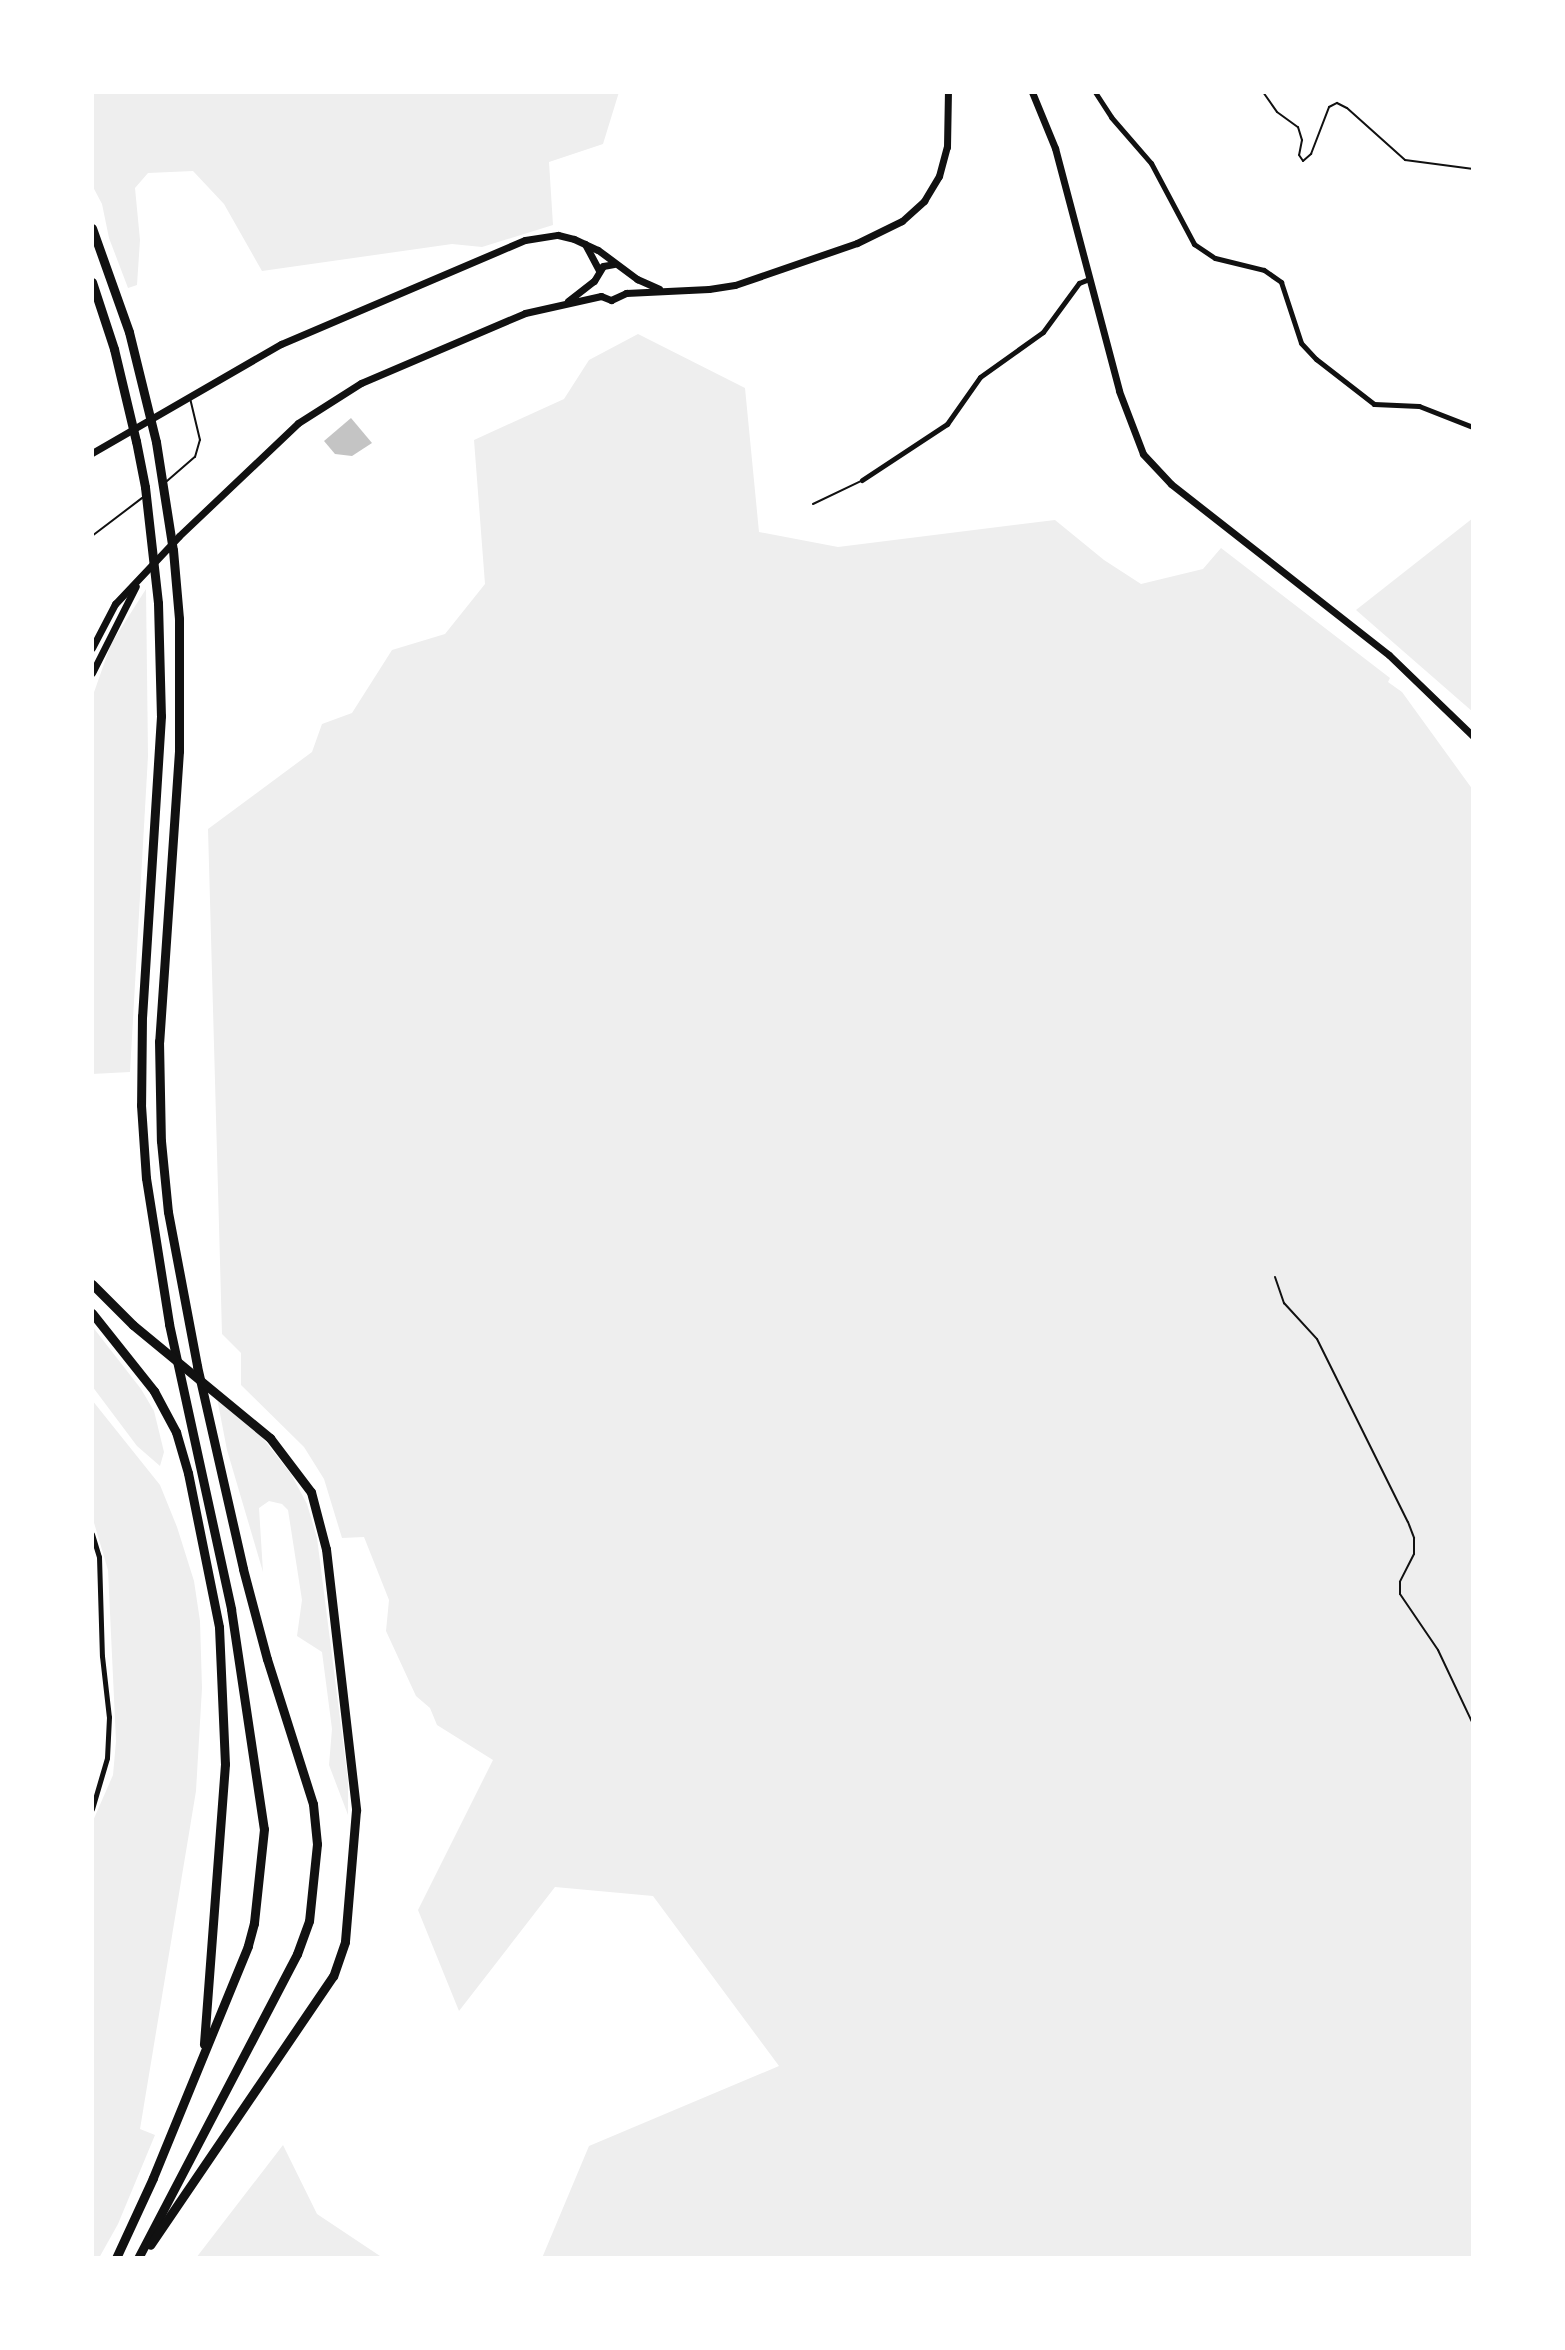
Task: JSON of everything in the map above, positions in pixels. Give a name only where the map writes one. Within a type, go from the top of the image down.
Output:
[{"type":"highway","points":[[92,228],[132,343],[156,442],[173,550],[180,659],[179,751],[161,999],[159,1080],[168,1212],[190,1331],[252,1606],[313,1804],[317,1844],[309,1921],[297,1954],[140,2258]]},
{"type":"highway","points":[[92,282],[125,393],[145,487],[158,603],[161,687],[143,983],[141,1105],[148,1191],[169,1324],[231,1609],[264,1829],[252,1933],[116,2258]]},
{"type":"highway","points":[[92,1284],[133,1325],[258,1426],[290,1461],[311,1492],[326,1549],[356,1810],[345,1942],[333,1976],[140,2258]]},
{"type":"highway","points":[[92,1313],[154,1391],[176,1432],[188,1473],[219,1627],[225,1764],[203,2054]]},
{"type":"main road","points":[[92,648],[108,614],[263,455],[328,402],[384,372],[499,322],[566,302],[601,296],[611,300],[626,293],[735,285],[857,243],[902,221],[924,201],[939,176],[947,147],[948,92]]},
{"type":"main road","points":[[1032,92],[1055,148],[1129,426],[1153,466],[1275,568],[1389,655],[1473,736]]},
{"type":"main road","points":[[92,453],[281,344],[525,240],[558,235],[584,243],[628,274],[663,290]]},
{"type":"main road","points":[[584,243],[599,270]]},
{"type":"main road","points":[[566,302],[594,281],[599,270],[614,264]]},
{"type":"main road","points":[[626,293],[630,284],[628,274]]},
{"type":"main road","points":[[594,281],[601,296]]},
{"type":"main road","points":[[92,673],[139,580]]},
{"type":"street","points":[[1095,92],[1151,163],[1194,244],[1215,258],[1264,270],[1281,282],[1301,343],[1316,359],[1374,404],[1419,406],[1473,427]]},
{"type":"street","points":[[862,480],[947,424],[980,377],[1043,332],[1079,283],[1089,279]]},
{"type":"street","points":[[92,1534],[99,1557],[102,1656],[109,1717],[107,1758],[92,1809]]},
{"type":"lane","points":[[1263,92],[1277,112],[1298,127],[1302,140],[1299,155],[1303,161],[1311,154],[1329,107],[1337,103],[1347,108],[1405,160],[1473,169]]},
{"type":"lane","points":[[92,536],[195,457],[200,440],[189,396]]},
{"type":"lane","points":[[813,504],[862,480]]},
{"type":"path","points":[[1275,1277],[1284,1303],[1317,1339],[1408,1522],[1414,1538],[1414,1554],[1400,1582],[1400,1594],[1438,1650],[1473,1724]]},
{"type":"shaded area","points":[[92,92],[619,92],[603,144],[549,162],[553,225],[482,247],[452,244],[262,271],[224,204],[193,171],[148,173],[135,188],[140,240],[137,285],[128,288],[109,238],[102,204],[92,185]]},
{"type":"shaded area","points":[[638,334],[745,388],[759,532],[838,547],[1055,520],[1104,560],[1141,584],[1203,569],[1221,548],[1390,678],[1388,682],[1402,692],[1473,790],[1473,2258],[542,2258],[589,2146],[779,2066],[653,1896],[555,1887],[459,2011],[418,1910],[493,1760],[437,1725],[430,1708],[416,1696],[386,1631],[389,1600],[364,1537],[342,1538],[324,1479],[304,1447],[241,1385],[241,1353],[222,1334],[208,829],[312,752],[322,724],[352,713],[392,650],[445,634],[485,584],[474,440],[564,399],[589,360]]},
{"type":"shaded area","points":[[1473,518],[1473,712],[1356,610]]},
{"type":"shaded area","points":[[146,589],[148,756],[130,1072],[92,1074],[92,698],[111,644]]},
{"type":"shaded area","points":[[92,1326],[141,1389],[154,1411],[164,1452],[160,1466],[137,1446],[92,1386]]},
{"type":"shaded area","points":[[217,1398],[257,1431],[291,1474],[307,1504],[317,1538],[348,1781],[348,1815],[329,1765],[332,1729],[322,1652],[297,1636],[302,1600],[288,1510],[282,1504],[269,1501],[259,1508],[263,1572],[227,1450]]},
{"type":"shaded area","points":[[92,1400],[160,1485],[177,1527],[194,1581],[200,1621],[202,1688],[196,1791],[140,2129],[155,2135],[118,2224],[99,2258],[92,2258],[92,1823],[113,1775],[116,1741],[108,1570],[92,1516]]},
{"type":"shaded area","points":[[283,2145],[317,2214],[383,2258],[196,2258]]},
{"type":"building","points":[[351,418],[372,443],[352,456],[335,454],[324,441]]}]
